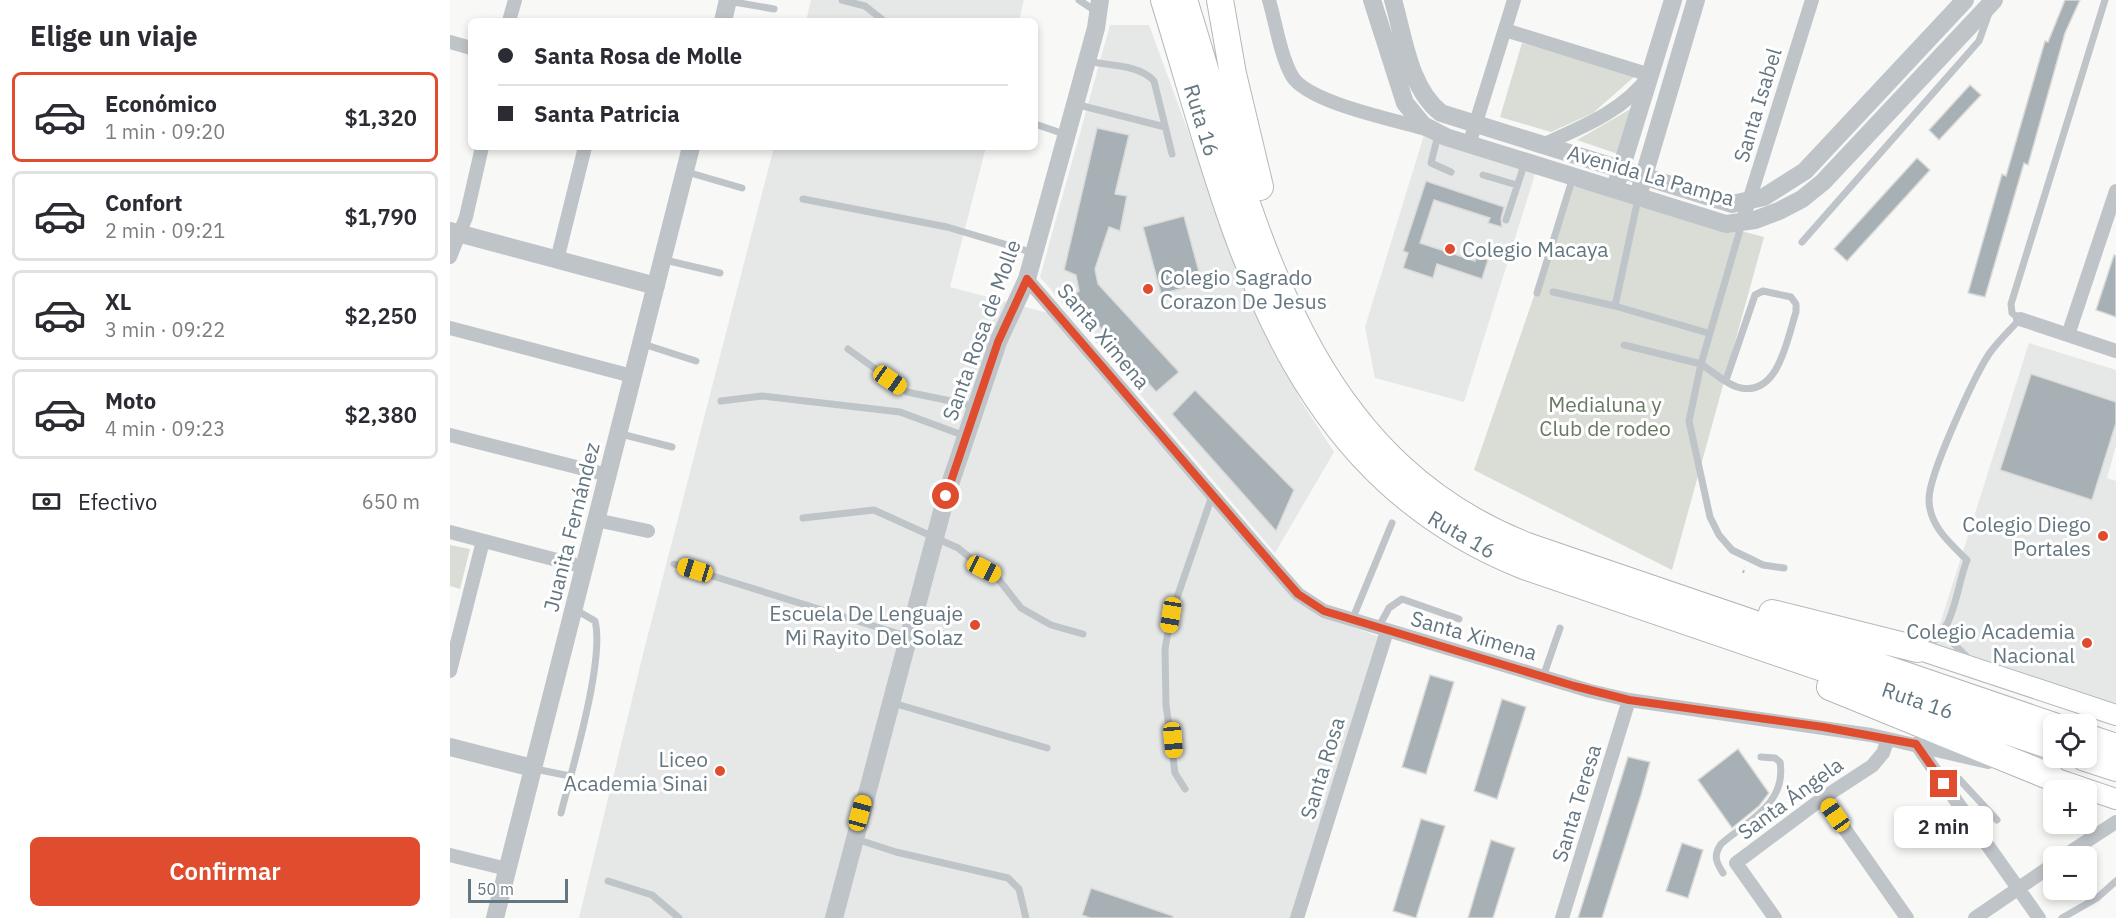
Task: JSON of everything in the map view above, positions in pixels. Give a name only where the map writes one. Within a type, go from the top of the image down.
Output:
[{"type":"highway","points":[[1149,0],[1205,131]]},
{"type":"highway","name":"Ruta 16","points":[[1164,0],[1243,247],[1271,317],[1298,371],[1333,424],[1375,471],[1439,524],[1500,556],[2043,743]]},
{"type":"highway","name":"Ruta 16","points":[[1184,0],[1263,248],[1291,314],[1323,375],[1354,419],[1388,457],[1427,491],[1460,514],[1527,546],[1657,588],[2043,722]]},
{"type":"highway","points":[[1220,0],[1233,74],[1258,178],[1282,261],[1323,375]]},
{"type":"highway","points":[[1549,574],[2051,777]]},
{"type":"highway","points":[[1657,588],[1791,617],[1917,649]]},
{"type":"highway","points":[[2097,741],[2116,747]]},
{"type":"highway","points":[[2097,762],[2116,768]]},
{"type":"main road","points":[[1917,649],[2116,715]]},
{"type":"main road","points":[[2051,777],[2116,799]]},
{"type":"street","points":[[510,18],[514,0]]},
{"type":"street","points":[[724,18],[728,0]]},
{"type":"street","points":[[1269,0],[1288,67],[1296,82],[1308,92],[1434,132]]},
{"type":"street","name":"Avenida La Pampa","points":[[1372,0],[1400,94],[1410,112],[1434,132],[1469,145],[1719,222],[1742,223],[1791,206],[1823,182],[1994,0]]},
{"type":"street","name":"Avenida La Pampa","points":[[1393,0],[1422,93],[1441,113],[1722,203],[1749,202],[1778,190],[1805,171],[1965,0]]},
{"type":"street","points":[[1469,145],[1514,0]]},
{"type":"street","points":[[1615,190],[1673,0]]},
{"type":"street","points":[[1638,197],[1696,0]]},
{"type":"street","name":"Santa Isabel","points":[[1742,223],[1812,0]]},
{"type":"street","name":"Santa Rosa de Molle","points":[[834,918],[853,838],[965,436],[998,342],[1027,279],[1087,61],[1099,7]]},
{"type":"street","points":[[1505,30],[1650,75]]},
{"type":"street","points":[[450,42],[468,47]]},
{"type":"street","points":[[1540,146],[1608,113],[1632,96],[1650,75]]},
{"type":"street","points":[[450,257],[454,232],[466,218],[481,150]]},
{"type":"street","points":[[557,260],[584,150]]},
{"type":"street","name":"Juanita Fernández","points":[[495,918],[690,150]]},
{"type":"street","points":[[2068,335],[2116,191]]},
{"type":"street","points":[[454,232],[656,286]]},
{"type":"street","name":"Santa Ximena","points":[[1027,279],[1298,594],[1324,611],[1543,677],[1629,700],[1916,744],[2051,777]]},
{"type":"street","points":[[2020,319],[2116,351]]},
{"type":"street","points":[[450,328],[632,376]]},
{"type":"street","points":[[450,435],[608,475]]},
{"type":"street","points":[[596,520],[648,531]]},
{"type":"street","points":[[450,532],[584,567]]},
{"type":"street","points":[[450,671],[483,541]]},
{"type":"street","name":"Santa Rosa","points":[[1297,918],[1383,629]]},
{"type":"street","name":"Santa Teresa","points":[[1562,918],[1629,700]]},
{"type":"street","name":"Santa Ángela","points":[[1775,918],[1736,863],[1823,798],[1872,766],[1883,753],[1888,739]]},
{"type":"street","points":[[1916,744],[2039,918]]},
{"type":"street","points":[[450,747],[533,768]]},
{"type":"street","points":[[1823,798],[1907,918]]},
{"type":"street","points":[[2079,846],[2116,822]]},
{"type":"street","points":[[450,855],[507,869]]},
{"type":"street","points":[[1975,918],[2043,871]]},
{"type":"lane","points":[[728,0],[774,9]]},
{"type":"lane","points":[[842,0],[865,6],[880,18]]},
{"type":"lane","points":[[1079,0],[1099,7]]},
{"type":"lane","points":[[1802,242],[1978,41],[1994,0]]},
{"type":"lane","points":[[1917,649],[1931,643],[1947,626],[1959,580],[1967,560],[1940,534],[1929,500],[1932,483],[1960,414],[1989,354],[2020,319],[2012,313],[2011,304],[2105,0]]},
{"type":"lane","points":[[1087,61],[1134,69],[1149,75],[1154,81],[1172,154]]},
{"type":"lane","points":[[1075,104],[1165,127]]},
{"type":"lane","points":[[1038,125],[1067,135]]},
{"type":"lane","points":[[1434,132],[1431,163],[1451,172]]},
{"type":"lane","points":[[1506,220],[1525,162]]},
{"type":"lane","points":[[685,171],[742,188]]},
{"type":"lane","points":[[1483,175],[1516,185]]},
{"type":"lane","points":[[1537,293],[1573,177]]},
{"type":"lane","points":[[1615,306],[1636,219],[1638,197]]},
{"type":"lane","points":[[803,199],[946,227],[1035,253]]},
{"type":"lane","points":[[1742,223],[1708,333],[1689,421],[1710,517],[1719,535],[1732,550],[1762,565],[1784,568]]},
{"type":"lane","points":[[662,260],[720,273]]},
{"type":"lane","points":[[1624,345],[1701,364],[1726,380],[1739,388],[1758,388],[1769,381],[1776,371],[1796,312],[1796,304],[1791,297],[1763,291],[1755,295],[1726,380]]},
{"type":"lane","points":[[1553,292],[1615,306],[1708,333]]},
{"type":"lane","points":[[641,344],[696,361]]},
{"type":"lane","points":[[848,349],[907,392],[975,406]]},
{"type":"lane","points":[[721,401],[762,396],[900,412],[965,436]]},
{"type":"lane","points":[[618,433],[672,447]]},
{"type":"lane","points":[[1185,789],[1175,773],[1166,705],[1166,649],[1171,615],[1212,496]]},
{"type":"lane","points":[[803,518],[874,510],[958,548],[996,576],[1021,608],[1051,625],[1083,634]]},
{"type":"lane","points":[[1352,620],[1392,524]]},
{"type":"lane","points":[[674,564],[909,637]]},
{"type":"lane","points":[[1383,629],[1389,609],[1402,599],[1459,619]]},
{"type":"lane","points":[[561,813],[595,668],[598,633],[595,621],[573,609]]},
{"type":"lane","points":[[1947,626],[1951,641],[1979,669]]},
{"type":"lane","points":[[1543,677],[1560,628]]},
{"type":"lane","points":[[890,702],[1047,748]]},
{"type":"lane","points":[[1723,873],[1716,863],[1716,851],[1720,844],[1766,808],[1781,778],[1780,762],[1761,757]]},
{"type":"lane","points":[[1932,767],[1959,779],[1997,820]]},
{"type":"lane","points":[[533,768],[570,776]]},
{"type":"lane","points":[[853,838],[907,855],[1008,878],[1019,889],[1026,918]]},
{"type":"lane","points":[[2062,918],[2097,898],[2116,880]]},
{"type":"lane","points":[[608,881],[651,895],[679,918]]},
{"type":"shaded area","points":[[811,0],[1024,0],[1020,18],[807,18]]},
{"type":"shaded area","name":"Colegio Sagrado Corazon De Jesus","points":[[1110,25],[1149,25],[1250,300],[1301,401],[1334,452],[1275,553],[1040,277]]},
{"type":"shaded area","name":"Colegio Macaya","points":[[1424,135],[1536,171],[1464,402],[1375,378],[1365,327]]},
{"type":"shaded area","points":[[773,150],[985,150],[950,287],[1048,313],[1310,605],[1337,621],[1382,638],[1294,918],[579,918],[644,650]]},
{"type":"shaded area","points":[[2029,343],[2116,370],[2116,446],[2107,478],[2116,481],[2116,705],[1934,643]]},
{"type":"green space","points":[[1522,43],[1635,76],[1593,113],[1551,132],[1500,117]]},
{"type":"green space","points":[[1634,107],[1618,154],[1577,140]]},
{"type":"green space","name":"Medialuna y Club de rodeo","points":[[1572,186],[1764,237],[1672,570],[1474,470]]},
{"type":"green space","points":[[450,545],[470,549],[460,589],[450,586]]},
{"type":"building","points":[[2065,0],[2080,0],[2065,33],[2028,165],[2024,163],[1985,297],[1968,293],[2002,174],[2006,176],[2045,41],[2048,42]]},
{"type":"building","points":[[1970,85],[1981,95],[1939,140],[1929,130]]},
{"type":"building","points":[[1097,128],[1129,135],[1115,194],[1127,196],[1120,231],[1109,227],[1095,269],[1098,284],[1179,372],[1156,392],[1073,296],[1079,291],[1076,275],[1064,270]]},
{"type":"building","points":[[1917,158],[1930,170],[1847,261],[1834,249]]},
{"type":"building","points":[[1426,181],[1504,207],[1502,227],[1488,223],[1490,218],[1434,200],[1420,243],[1475,261],[1476,256],[1488,260],[1482,279],[1437,264],[1433,278],[1403,268],[1408,253],[1403,251]]},
{"type":"building","points":[[1184,216],[1202,283],[1161,294],[1143,227]]},
{"type":"building","points":[[2114,255],[2116,256],[2116,317],[2096,310]]},
{"type":"building","points":[[2031,374],[2116,402],[2116,423],[2092,500],[2000,470]]},
{"type":"building","points":[[1195,390],[1294,490],[1276,531],[1172,414]]},
{"type":"building","points":[[1430,675],[1454,682],[1426,774],[1402,767]]},
{"type":"building","points":[[1502,699],[1526,707],[1497,799],[1474,791]]},
{"type":"building","points":[[1738,749],[1769,793],[1759,806],[1732,828],[1698,780]]},
{"type":"building","points":[[1628,757],[1650,762],[1641,795],[1602,918],[1578,918]]},
{"type":"building","points":[[1421,819],[1445,826],[1416,918],[1393,911]]},
{"type":"building","points":[[1491,840],[1515,848],[1493,918],[1468,918]]},
{"type":"building","points":[[1682,843],[1703,850],[1688,898],[1666,891]]},
{"type":"building","points":[[1091,888],[1173,916],[1173,918],[1090,918],[1082,915]]},
{"type":"place","name":"Colegio Macaya","points":[[1450,249]]},
{"type":"place","name":"Colegio Sagrado Corazon De Jesus","points":[[1148,289]]},
{"type":"place","name":"Colegio Diego Portales","points":[[2103,536]]},
{"type":"place","name":"Escuela De Lenguaje Mi Rayito Del Solaz","points":[[975,625]]},
{"type":"place","name":"Colegio Academia Nacional","points":[[2087,643]]},
{"type":"place","name":"Liceo Academia Sinai","points":[[720,771]]},
{"type":"route","points":[[946,496],[998,342],[1027,279],[1298,594],[1324,611],[1590,691],[1629,700],[1823,727],[1916,744],[1944,784]]}]
